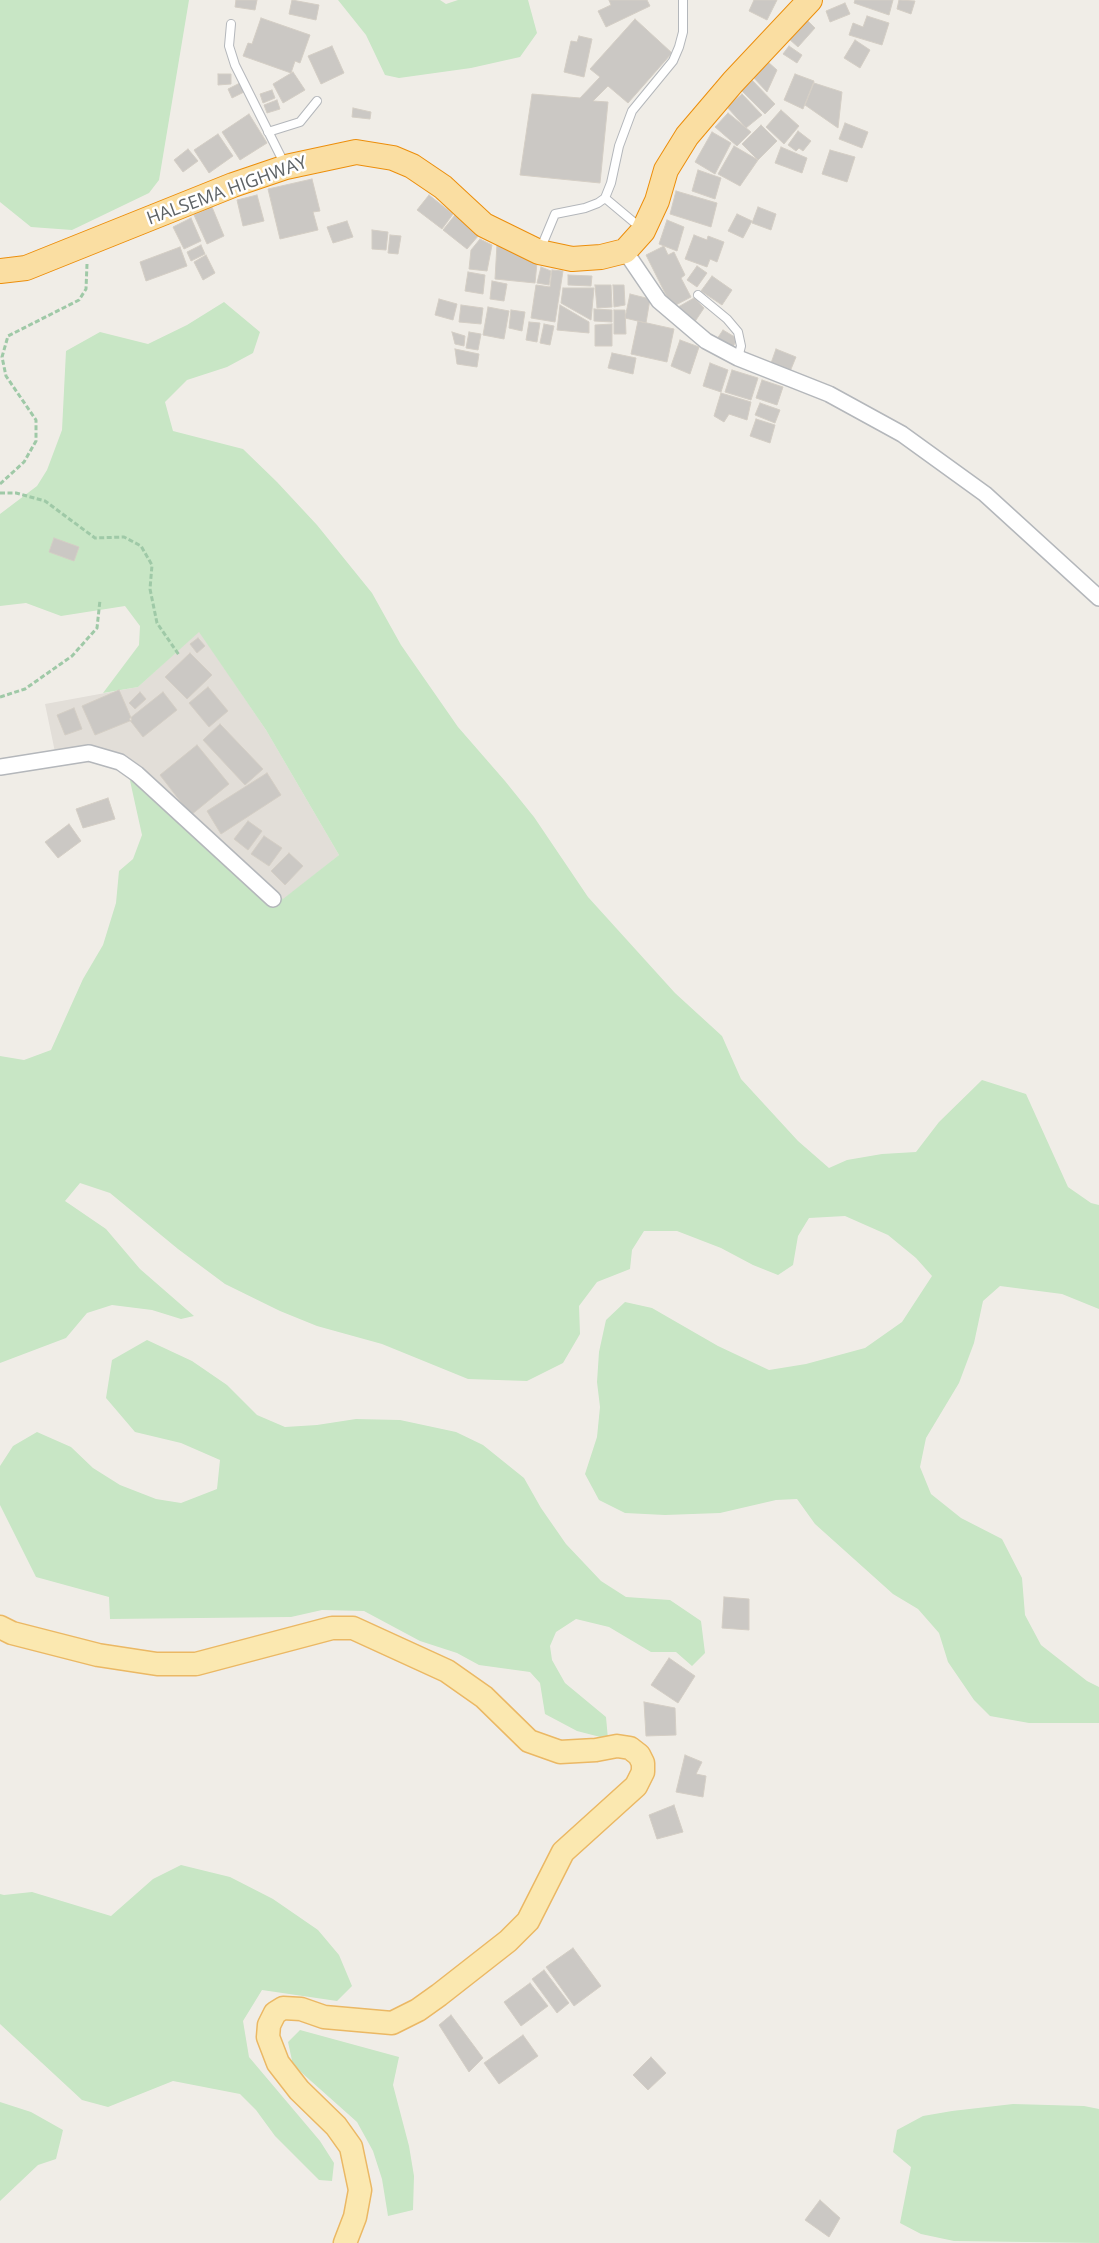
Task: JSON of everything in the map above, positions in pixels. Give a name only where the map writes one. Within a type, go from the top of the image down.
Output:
[{"type":"highway","points":[[625,251],[643,231],[657,201],[666,170],[676,152],[732,82],[810,0]]},
{"type":"highway","name":"HALSEMA HIGHWAY","points":[[0,271],[26,268],[233,185],[286,167],[356,152],[392,158],[412,166],[443,186],[484,226],[539,252],[572,259],[601,257],[625,251]]},
{"type":"main road","points":[[0,1627],[12,1632],[98,1655],[157,1664],[196,1664],[332,1628],[353,1628],[447,1671],[484,1697],[529,1741],[560,1752],[596,1750],[617,1746],[630,1748],[639,1755],[643,1763],[643,1772],[636,1786],[563,1852],[528,1921],[508,1941],[418,2010],[392,2023],[324,2017],[301,2009],[283,2008],[275,2013],[269,2025],[268,2037],[278,2063],[298,2090],[336,2126],[351,2148],[360,2190],[355,2217],[345,2243]]},
{"type":"street","points":[[625,251],[659,301],[706,341],[738,358],[829,394],[902,434],[985,494],[1099,598]]},
{"type":"street","points":[[0,767],[89,753],[120,762],[137,774],[273,899]]},
{"type":"lane","points":[[539,252],[555,214],[598,204],[604,198],[611,183],[619,146],[632,111],[674,61],[680,47],[683,32],[683,0]]},
{"type":"lane","points":[[231,24],[228,46],[286,167]]},
{"type":"lane","points":[[268,132],[300,122],[317,102]]},
{"type":"lane","points":[[604,198],[643,231]]},
{"type":"lane","points":[[698,295],[727,319],[738,332],[740,346],[738,358]]},
{"type":"path","points":[[0,484],[24,462],[36,441],[36,420],[6,376],[2,357],[8,336],[79,300],[86,289],[88,243]]},
{"type":"path","points":[[0,493],[16,493],[45,501],[95,538],[124,537],[141,546],[152,565],[150,589],[157,623],[179,655]]},
{"type":"path","points":[[0,697],[25,690],[72,656],[97,628],[100,600]]},
{"type":"shaded area","points":[[199,631],[266,730],[339,855],[283,900],[125,758],[55,752],[45,704],[138,687]]},
{"type":"green space","points":[[0,0],[189,0],[159,180],[149,193],[72,230],[31,227],[0,202]]},
{"type":"green space","points":[[338,0],[440,0],[446,4],[458,0],[528,0],[537,33],[520,57],[471,68],[399,78],[385,75],[366,35]]},
{"type":"green space","points":[[224,302],[260,332],[253,353],[227,367],[187,380],[165,402],[173,431],[243,449],[317,525],[372,593],[401,645],[458,727],[534,817],[588,897],[675,993],[722,1036],[741,1079],[798,1141],[829,1168],[847,1160],[882,1154],[916,1152],[939,1122],[982,1080],[1026,1094],[1068,1187],[1091,1203],[1099,1205],[1099,1309],[1062,1294],[1000,1286],[983,1301],[974,1343],[959,1383],[926,1438],[920,1467],[931,1494],[961,1518],[1002,1539],[1022,1578],[1025,1615],[1041,1645],[1087,1681],[1099,1687],[1099,1723],[1029,1723],[990,1716],[974,1700],[948,1662],[939,1633],[918,1609],[893,1594],[815,1524],[797,1499],[776,1500],[720,1513],[665,1515],[625,1513],[599,1500],[585,1474],[597,1437],[600,1407],[597,1382],[599,1352],[606,1320],[625,1302],[652,1308],[718,1346],[769,1370],[806,1364],[865,1348],[902,1322],[932,1276],[916,1258],[888,1235],[845,1216],[809,1218],[798,1236],[793,1265],[778,1275],[753,1265],[721,1248],[677,1231],[644,1231],[632,1250],[630,1269],[597,1282],[579,1306],[580,1334],[563,1363],[527,1381],[468,1379],[382,1344],[317,1326],[280,1311],[225,1284],[178,1249],[110,1193],[80,1183],[65,1201],[106,1229],[140,1269],[194,1316],[181,1319],[152,1310],[112,1305],[87,1313],[66,1338],[0,1363],[0,1056],[24,1060],[51,1050],[83,979],[103,945],[116,903],[119,871],[133,859],[142,835],[125,758],[283,899],[339,855],[266,730],[199,632],[138,687],[103,693],[139,645],[140,626],[125,606],[61,616],[26,603],[0,606],[0,514],[37,486],[47,470],[62,430],[66,351],[100,332],[148,344],[187,325]]},
{"type":"green space","points":[[147,1340],[192,1361],[227,1385],[257,1415],[285,1427],[317,1425],[356,1419],[400,1420],[456,1432],[483,1445],[524,1478],[541,1508],[566,1544],[601,1581],[626,1597],[670,1600],[701,1621],[705,1653],[692,1666],[676,1652],[651,1652],[609,1627],[576,1619],[556,1632],[550,1646],[552,1660],[565,1683],[606,1717],[608,1739],[577,1731],[545,1714],[540,1683],[530,1672],[479,1665],[457,1653],[420,1641],[364,1611],[322,1610],[291,1617],[110,1619],[109,1597],[36,1577],[0,1505],[0,1466],[13,1446],[37,1432],[71,1447],[93,1468],[120,1485],[156,1499],[181,1503],[217,1489],[220,1460],[181,1443],[135,1432],[106,1398],[112,1360]]},
{"type":"green space","points":[[181,1865],[230,1877],[273,1899],[318,1930],[339,1955],[352,1986],[337,2001],[262,1990],[243,2021],[249,2057],[320,2141],[334,2163],[332,2181],[319,2180],[275,2136],[256,2110],[240,2094],[173,2081],[108,2107],[82,2100],[0,2024],[0,1894],[32,1892],[111,1916],[153,1879]]},
{"type":"green space","points":[[300,2030],[399,2057],[393,2085],[409,2146],[414,2176],[413,2210],[388,2216],[382,2179],[373,2151],[357,2122],[293,2065],[288,2042]]},
{"type":"green space","points":[[0,2102],[31,2112],[63,2130],[56,2159],[38,2165],[0,2201]]},
{"type":"green space","points":[[1013,2104],[1084,2106],[1099,2109],[1099,2243],[954,2241],[921,2234],[900,2223],[911,2167],[893,2152],[897,2130],[923,2116]]},
{"type":"building","points":[[236,0],[257,0],[255,10],[235,7]]},
{"type":"building","points":[[292,0],[319,5],[316,20],[289,14]]},
{"type":"building","points":[[609,0],[647,0],[650,6],[606,27],[598,11],[611,5]]},
{"type":"building","points":[[754,0],[777,0],[767,20],[749,11]]},
{"type":"building","points":[[855,0],[893,0],[889,15],[854,3]]},
{"type":"building","points":[[899,0],[915,1],[911,14],[897,9]]},
{"type":"building","points":[[845,3],[850,14],[830,22],[826,11]]},
{"type":"building","points":[[867,16],[889,23],[882,45],[849,35],[853,23],[863,27]]},
{"type":"building","points":[[261,18],[310,35],[300,63],[295,61],[291,73],[243,56],[248,43],[252,44]]},
{"type":"building","points":[[635,19],[672,53],[628,103],[608,86],[593,101],[608,102],[600,183],[520,175],[532,94],[580,98],[600,77],[590,69]]},
{"type":"building","points":[[807,20],[815,28],[798,47],[789,39]]},
{"type":"building","points":[[579,36],[592,39],[584,77],[564,72],[571,41],[577,42]]},
{"type":"building","points":[[855,40],[870,50],[860,68],[844,58]]},
{"type":"building","points":[[332,46],[344,73],[321,84],[308,56]]},
{"type":"building","points":[[789,46],[802,55],[797,63],[783,54]]},
{"type":"building","points":[[767,61],[777,70],[767,92],[752,76]]},
{"type":"building","points":[[293,72],[305,90],[283,103],[273,84]]},
{"type":"building","points":[[218,74],[231,74],[231,84],[218,85]]},
{"type":"building","points":[[795,74],[814,81],[803,109],[784,100]]},
{"type":"building","points":[[750,78],[775,104],[765,114],[739,88]]},
{"type":"building","points":[[240,83],[244,92],[232,98],[228,89]]},
{"type":"building","points":[[814,83],[842,92],[838,128],[805,105]]},
{"type":"building","points":[[272,90],[275,98],[263,103],[260,94]]},
{"type":"building","points":[[742,94],[762,115],[746,128],[727,107]]},
{"type":"building","points":[[277,100],[280,109],[267,113],[264,105]]},
{"type":"building","points":[[353,108],[371,112],[370,119],[352,117]]},
{"type":"building","points":[[781,110],[799,126],[784,144],[766,127]]},
{"type":"building","points":[[728,113],[751,132],[737,146],[715,127]]},
{"type":"building","points":[[249,114],[267,143],[240,160],[222,132]]},
{"type":"building","points":[[845,123],[868,132],[862,148],[839,139]]},
{"type":"building","points":[[761,125],[777,141],[758,160],[742,144]]},
{"type":"building","points":[[798,131],[811,141],[803,151],[799,148],[796,151],[788,145]]},
{"type":"building","points":[[712,132],[731,143],[715,174],[695,162]]},
{"type":"building","points":[[218,134],[233,156],[209,173],[194,150]]},
{"type":"building","points":[[734,146],[758,160],[740,186],[718,174]]},
{"type":"building","points":[[781,147],[807,158],[802,173],[775,163]]},
{"type":"building","points":[[188,149],[198,161],[183,172],[174,160]]},
{"type":"building","points":[[830,150],[855,157],[847,182],[822,174]]},
{"type":"building","points":[[698,170],[721,178],[715,199],[692,191]]},
{"type":"building","points":[[312,179],[320,211],[313,212],[318,230],[280,239],[268,189]]},
{"type":"building","points":[[676,191],[717,203],[711,227],[670,214]]},
{"type":"building","points":[[257,195],[264,221],[243,226],[237,200]]},
{"type":"building","points":[[429,195],[453,214],[442,229],[417,210]]},
{"type":"building","points":[[212,207],[224,236],[207,244],[194,215]]},
{"type":"building","points":[[758,207],[776,214],[771,230],[752,223]]},
{"type":"building","points":[[737,214],[752,221],[743,238],[728,231]]},
{"type":"building","points":[[455,215],[479,235],[467,249],[443,230]]},
{"type":"building","points":[[191,218],[201,241],[184,249],[173,227]]},
{"type":"building","points":[[667,220],[684,227],[677,251],[659,244]]},
{"type":"building","points":[[347,221],[353,237],[333,243],[327,227]]},
{"type":"building","points":[[372,230],[388,232],[386,250],[372,249]]},
{"type":"building","points":[[390,235],[401,236],[398,254],[388,253]]},
{"type":"building","points":[[694,235],[707,240],[708,236],[724,242],[717,262],[710,259],[707,267],[685,259]]},
{"type":"building","points":[[480,239],[492,245],[487,271],[469,269],[471,250]]},
{"type":"building","points":[[497,244],[537,263],[535,283],[495,279]]},
{"type":"building","points":[[201,245],[205,254],[191,261],[187,252]]},
{"type":"building","points":[[664,246],[668,255],[674,252],[685,275],[681,278],[691,297],[672,307],[646,255]]},
{"type":"building","points":[[180,247],[187,266],[146,281],[140,262]]},
{"type":"building","points":[[206,255],[215,273],[203,280],[194,262]]},
{"type":"building","points":[[697,266],[707,273],[697,287],[687,280]]},
{"type":"building","points":[[541,267],[551,271],[549,285],[537,283]]},
{"type":"building","points":[[552,270],[563,271],[555,322],[531,318],[536,285],[550,287]]},
{"type":"building","points":[[468,272],[485,275],[483,294],[465,291]]},
{"type":"building","points":[[568,275],[592,276],[591,286],[568,285]]},
{"type":"building","points":[[712,276],[732,290],[722,305],[701,291]]},
{"type":"building","points":[[492,281],[507,284],[504,301],[490,299]]},
{"type":"building","points":[[595,285],[611,285],[612,307],[597,308]]},
{"type":"building","points":[[613,285],[624,285],[625,305],[614,307]]},
{"type":"building","points":[[563,288],[594,288],[591,320],[561,303]]},
{"type":"building","points":[[630,294],[650,299],[646,323],[625,318]]},
{"type":"building","points":[[694,298],[704,308],[692,326],[673,310]]},
{"type":"building","points":[[439,299],[457,304],[453,320],[435,315]]},
{"type":"building","points":[[461,305],[483,308],[481,324],[459,322]]},
{"type":"building","points":[[560,305],[589,322],[589,333],[557,330]]},
{"type":"building","points":[[488,307],[509,311],[504,339],[483,335]]},
{"type":"building","points":[[594,309],[612,310],[612,322],[594,321]]},
{"type":"building","points":[[511,310],[525,312],[522,331],[509,328]]},
{"type":"building","points":[[614,310],[625,310],[626,334],[614,334]]},
{"type":"building","points":[[638,321],[674,329],[667,362],[631,354]]},
{"type":"building","points":[[529,322],[540,323],[537,342],[526,340]]},
{"type":"building","points":[[544,324],[554,326],[550,345],[540,343]]},
{"type":"building","points":[[612,324],[612,346],[595,346],[595,325]]},
{"type":"building","points":[[723,330],[738,339],[729,352],[715,342]]},
{"type":"building","points":[[452,332],[465,336],[464,346],[455,344]]},
{"type":"building","points":[[469,332],[481,334],[478,350],[466,348]]},
{"type":"building","points":[[680,340],[699,347],[690,374],[671,366]]},
{"type":"building","points":[[455,349],[479,354],[477,367],[457,364]]},
{"type":"building","points":[[776,349],[796,357],[789,374],[770,366]]},
{"type":"building","points":[[612,353],[636,358],[633,374],[608,368]]},
{"type":"building","points":[[710,363],[728,370],[721,392],[703,386]]},
{"type":"building","points":[[732,370],[758,378],[751,400],[725,392]]},
{"type":"building","points":[[762,380],[783,387],[777,405],[756,398]]},
{"type":"building","points":[[721,393],[751,402],[747,420],[729,414],[724,422],[714,416]]},
{"type":"building","points":[[760,403],[780,410],[775,423],[755,415]]},
{"type":"building","points":[[756,419],[775,425],[770,443],[750,436]]},
{"type":"building","points":[[54,538],[79,547],[74,561],[49,552]]},
{"type":"building","points":[[198,638],[205,646],[197,653],[190,644]]},
{"type":"building","points":[[190,653],[212,675],[187,699],[165,677]]},
{"type":"building","points":[[208,687],[228,711],[209,727],[189,703]]},
{"type":"building","points":[[119,690],[132,720],[95,735],[82,706]]},
{"type":"building","points":[[140,692],[146,699],[135,709],[129,703]]},
{"type":"building","points":[[163,692],[177,710],[143,737],[129,719]]},
{"type":"building","points":[[74,708],[82,729],[65,735],[57,715]]},
{"type":"building","points":[[220,724],[263,769],[245,785],[203,740]]},
{"type":"building","points":[[197,745],[229,784],[191,815],[160,775]]},
{"type":"building","points":[[267,773],[281,795],[221,834],[207,811]]},
{"type":"building","points":[[108,798],[115,819],[83,828],[76,809]]},
{"type":"building","points":[[248,821],[262,831],[248,850],[234,839]]},
{"type":"building","points":[[69,824],[81,841],[58,858],[45,842]]},
{"type":"building","points":[[264,836],[282,848],[269,866],[251,854]]},
{"type":"building","points":[[289,853],[303,866],[285,885],[271,871]]},
{"type":"building","points":[[724,1597],[749,1599],[749,1630],[722,1628]]},
{"type":"building","points":[[669,1658],[695,1676],[678,1703],[651,1685]]},
{"type":"building","points":[[644,1702],[675,1708],[676,1735],[646,1736]]},
{"type":"building","points":[[685,1755],[702,1762],[696,1774],[706,1776],[703,1797],[676,1792]]},
{"type":"building","points":[[674,1805],[683,1832],[657,1839],[649,1815]]},
{"type":"building","points":[[573,1948],[601,1986],[574,2006],[546,1967]]},
{"type":"building","points":[[544,1970],[569,2003],[557,2013],[532,1979]]},
{"type":"building","points":[[530,1983],[548,2006],[521,2026],[504,2002]]},
{"type":"building","points":[[451,2015],[483,2058],[469,2072],[439,2025]]},
{"type":"building","points":[[523,2035],[538,2056],[499,2084],[484,2063]]},
{"type":"building","points":[[651,2057],[666,2073],[648,2090],[633,2075]]},
{"type":"building","points":[[820,2200],[840,2218],[829,2237],[805,2220]]}]
